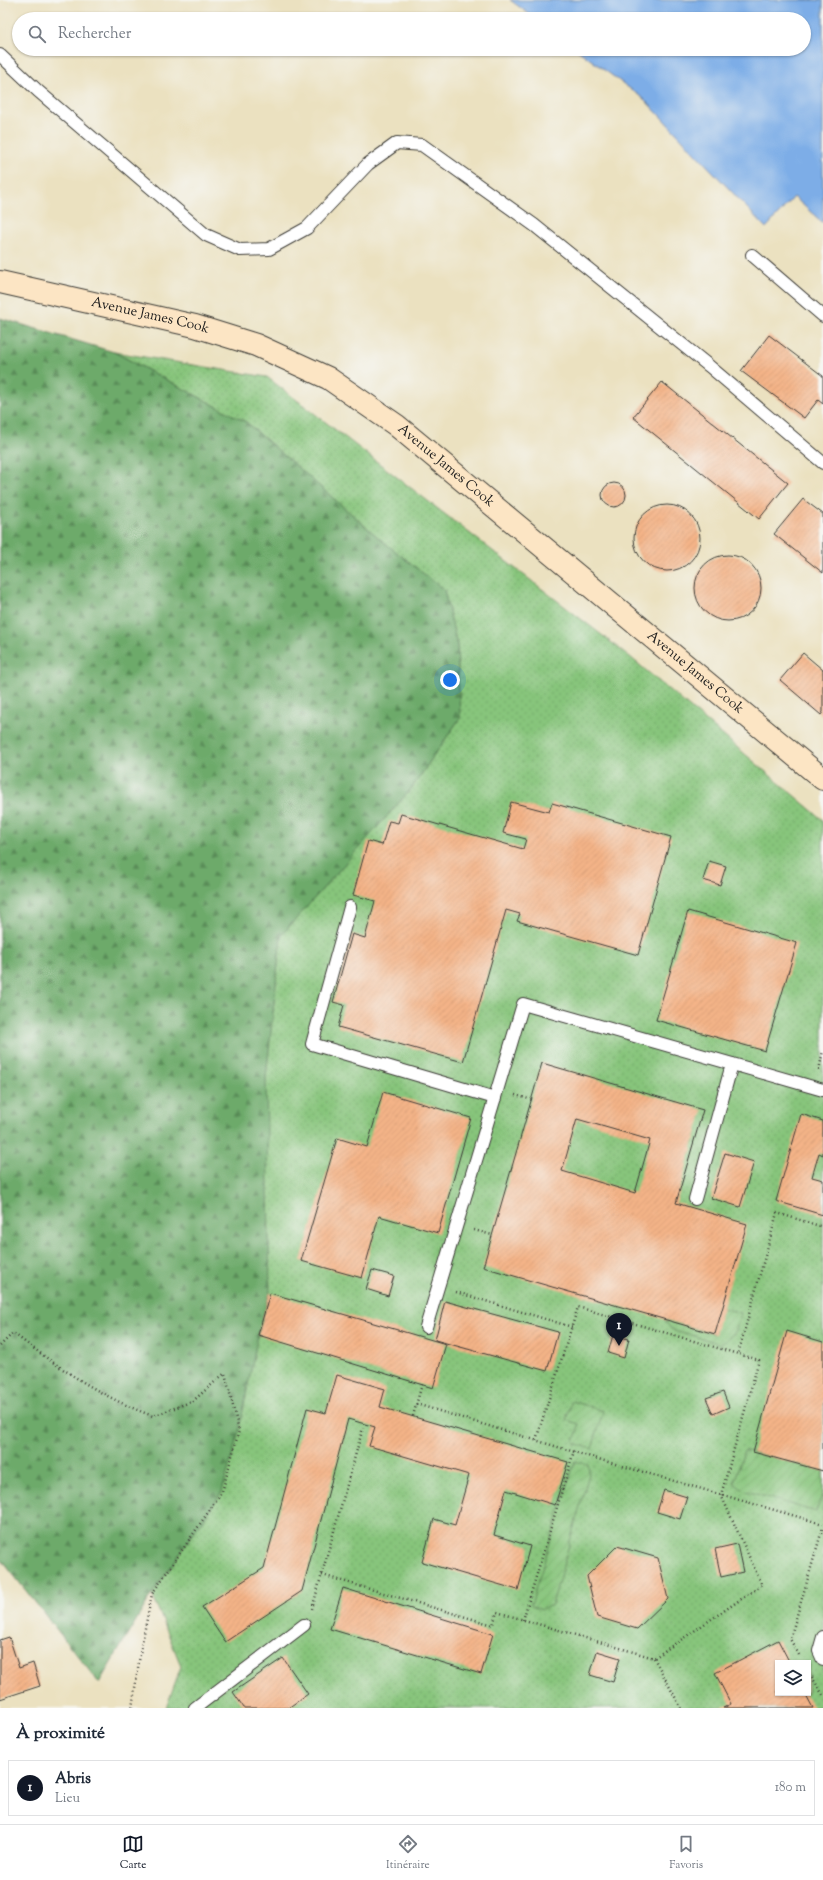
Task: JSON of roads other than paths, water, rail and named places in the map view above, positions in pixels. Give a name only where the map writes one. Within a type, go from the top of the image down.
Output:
[{"type":"main road","name":"Avenue James Cook","points":[[0,282],[195,326],[256,345],[328,378],[396,424],[823,779]]},
{"type":"lane","points":[[0,54],[38,91],[206,235],[240,250],[269,249],[307,228],[368,164],[397,143],[422,145],[534,224],[709,366],[823,463]]},
{"type":"lane","points":[[752,255],[823,316]]},
{"type":"lane","points":[[350,907],[312,1044],[495,1098]]},
{"type":"lane","points":[[426,1327],[523,1004],[823,1090]]},
{"type":"lane","points":[[695,1200],[732,1064]]},
{"type":"lane","points":[[195,1708],[304,1625]]},
{"type":"lane","points":[[823,1637],[819,1651],[823,1660]]},
{"type":"water","points":[[510,0],[823,0],[823,223],[794,197],[766,228],[644,99],[586,56],[811,56],[811,12],[526,12]]},
{"type":"place","name":"Abris","points":[[619,1346]]}]
